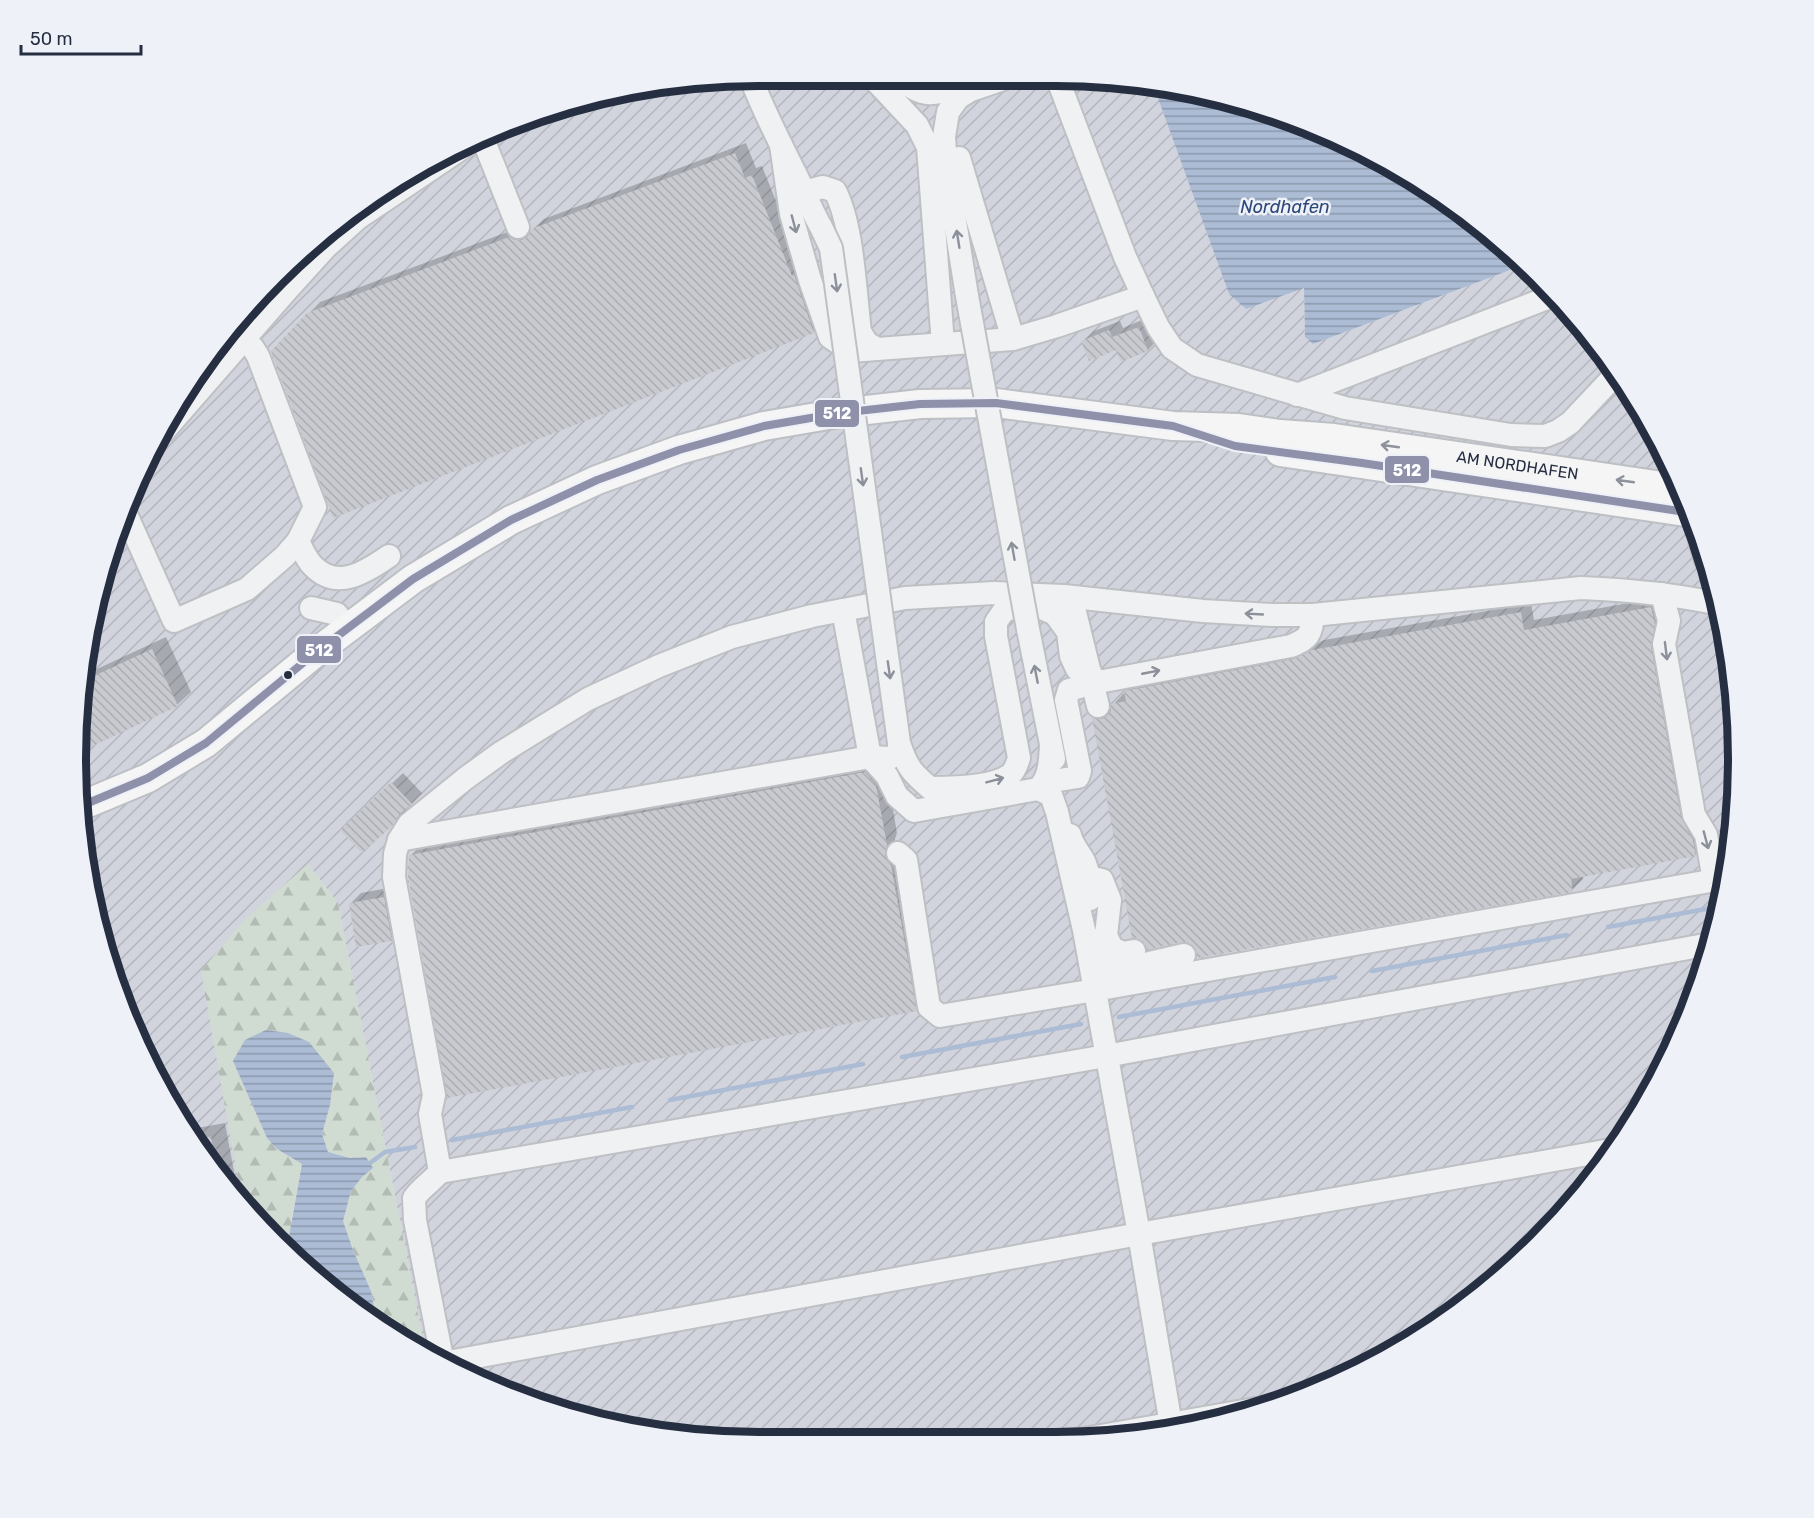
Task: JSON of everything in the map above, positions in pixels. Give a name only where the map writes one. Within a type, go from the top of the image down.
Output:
[{"type":"main road","name":"AM NORDHAFEN","points":[[87,803],[148,778],[206,743],[315,653],[414,579],[511,520],[597,480],[679,450],[764,426],[840,413],[920,404],[996,403],[1173,426],[1239,428],[1334,438],[1671,487]]},
{"type":"main road","name":"AM NORDHAFEN","points":[[1173,426],[1235,446],[1681,511]]},
{"type":"lane","points":[[754,86],[831,248],[899,748],[899,766],[918,796],[946,806]]},
{"type":"lane","points":[[880,86],[917,125],[928,147],[943,344]]},
{"type":"lane","points":[[900,86],[935,133],[952,161],[967,296],[1045,720],[1071,842],[1085,862],[1100,957],[1106,967],[1115,971],[1184,956]]},
{"type":"lane","points":[[908,86],[922,94],[938,94],[958,86]]},
{"type":"lane","points":[[983,86],[957,99],[948,112],[944,137],[1012,339]]},
{"type":"lane","points":[[1060,86],[1125,257],[1158,327],[1172,348],[1197,365],[1345,408],[1511,435],[1545,436],[1558,431],[1570,423],[1611,379]]},
{"type":"lane","points":[[485,144],[518,227]]},
{"type":"lane","points":[[782,145],[791,214],[810,280],[830,337],[850,351],[1012,339],[1143,296]]},
{"type":"lane","points":[[804,192],[823,187],[835,191],[843,205],[860,332],[867,343],[877,349]]},
{"type":"lane","points":[[368,211],[401,189]]},
{"type":"lane","points":[[293,273],[355,220]]},
{"type":"lane","points":[[192,396],[269,297]]},
{"type":"lane","points":[[1297,395],[1546,299]]},
{"type":"lane","points":[[225,349],[240,335]]},
{"type":"lane","points":[[129,521],[174,621],[247,589],[285,556],[298,541],[315,507],[258,356],[254,348],[240,335]]},
{"type":"lane","points":[[298,541],[311,564],[322,574],[335,578],[354,577],[372,568],[385,552]]},
{"type":"lane","points":[[440,1172],[430,1114],[434,1095],[394,877],[395,854],[399,840],[409,824],[502,752],[588,699],[659,666],[732,638],[812,616],[916,597],[994,593],[1064,596],[1203,611],[1272,615],[1313,615],[1581,588],[1662,594],[1710,602]]},
{"type":"lane","points":[[1662,594],[1669,621],[1664,644],[1694,815],[1706,835],[1719,873]]},
{"type":"lane","points":[[1064,596],[1074,608],[1098,706]]},
{"type":"lane","points":[[1060,786],[1078,788],[1088,780],[1075,711],[1076,698],[1092,679],[1096,655],[1089,628],[1090,615],[1097,608],[1122,603]]},
{"type":"lane","points":[[899,748],[913,774],[930,788],[961,788],[1000,780],[1012,774],[1019,758],[996,636],[996,622],[1005,609],[1039,607],[1055,614],[1068,632],[1071,656],[1077,669],[1092,679],[1291,646],[1305,639],[1312,628],[1313,615]]},
{"type":"lane","points":[[311,608],[337,614],[347,629]]},
{"type":"lane","points":[[843,610],[870,757],[887,776],[897,796],[914,811],[1038,789],[1044,783],[1049,769],[1051,746]]},
{"type":"lane","points":[[399,840],[870,757],[890,758],[899,748]]},
{"type":"lane","points":[[1038,789],[1051,795],[1058,812],[1084,930],[1171,1422]]},
{"type":"lane","points":[[898,852],[906,860],[929,1007],[940,1016],[1718,880]]},
{"type":"lane","points":[[1089,886],[1102,880],[1110,900],[1106,935],[1112,948],[1123,953],[1134,951]]},
{"type":"lane","points":[[1084,930],[1089,886]]},
{"type":"lane","points":[[441,1352],[415,1220],[414,1198],[440,1172],[1106,1056],[1702,945]]},
{"type":"lane","points":[[456,1361],[1139,1234],[1602,1152]]},
{"type":"shaded area","points":[[759,86],[1055,86],[1099,87],[1156,93],[1229,294],[1304,288],[1305,337],[1313,344],[1515,268],[1561,315],[1589,349],[1615,385],[1659,461],[1693,543],[1706,585],[1723,671],[1727,715],[1727,803],[1723,847],[1706,933],[1693,975],[1659,1057],[1615,1133],[1589,1169],[1531,1235],[1499,1265],[1429,1319],[1392,1342],[1353,1363],[1271,1397],[1229,1410],[1143,1427],[1055,1432],[759,1432],[671,1427],[585,1410],[543,1397],[461,1363],[424,1343],[338,903],[308,864],[242,1190],[199,1133],[176,1096],[137,1017],[108,933],[91,847],[86,759],[91,671],[108,585],[137,501],[176,422],[225,349],[283,283],[349,225],[422,176],[501,137],[585,108],[671,91]]},
{"type":"green space","points":[[308,864],[338,903],[424,1343],[375,1312],[371,1291],[343,1221],[351,1191],[362,1177],[366,1157],[350,1158],[328,1152],[322,1134],[330,1105],[266,1030],[245,1040],[233,1061],[267,1138],[277,1149],[302,1164],[291,1222],[307,1257],[283,1235],[239,1186],[201,971],[244,920]]},
{"type":"water","name":"Nordhafen","points":[[1156,93],[1229,108],[1271,121],[1353,155],[1429,199],[1465,225],[1515,268],[1313,344],[1305,337],[1304,288],[1246,309],[1229,294]]},
{"type":"water","points":[[266,1030],[288,1033],[309,1042],[334,1073],[330,1105],[322,1134],[328,1152],[350,1158],[366,1157],[373,1168],[351,1191],[343,1221],[371,1291],[375,1312],[315,1265],[288,1240],[302,1164],[277,1149],[267,1138],[233,1061],[245,1040]]},
{"type":"building","points":[[735,153],[745,178],[752,175],[792,276],[794,275],[814,333],[333,518],[271,351],[307,313],[509,237],[522,240],[528,236],[531,229]]},
{"type":"building","points":[[1139,327],[1148,351],[1121,362],[1116,350],[1089,361],[1081,341],[1109,330],[1112,337]]},
{"type":"building","points":[[1651,607],[1655,624],[1651,646],[1681,817],[1693,840],[1696,856],[1571,879],[1573,892],[1197,958],[1194,946],[1188,942],[1147,950],[1144,942],[1138,938],[1132,938],[1092,718],[1102,719],[1111,710],[1111,704],[1126,701],[1124,691],[1293,659],[1312,650],[1521,612],[1524,630]]},
{"type":"building","points":[[152,649],[178,706],[86,749],[90,678]]},
{"type":"building","points":[[865,772],[876,785],[887,845],[885,857],[891,865],[917,1011],[447,1098],[408,876],[409,855]]},
{"type":"building","points":[[391,782],[412,804],[362,853],[340,830]]},
{"type":"building","points":[[384,897],[392,941],[356,947],[349,903]]},
{"type":"building","points":[[211,1136],[214,1154],[202,1138]]},
{"type":"waterway","points":[[1608,927],[1712,908]]},
{"type":"waterway","points":[[1372,971],[1567,935]]},
{"type":"waterway","points":[[1119,1017],[1335,977]]},
{"type":"waterway","points":[[902,1057],[1081,1024]]},
{"type":"waterway","points":[[670,1100],[863,1064]]},
{"type":"waterway","points":[[452,1140],[632,1107]]},
{"type":"waterway","points":[[370,1163],[385,1152],[415,1147]]},
{"type":"transit line","name":"512","points":[[87,803],[148,778],[206,743],[315,653],[413,579],[511,520],[597,480],[679,450],[764,426],[840,413],[920,404],[996,403],[1173,426],[1235,446],[1681,511]]}]
